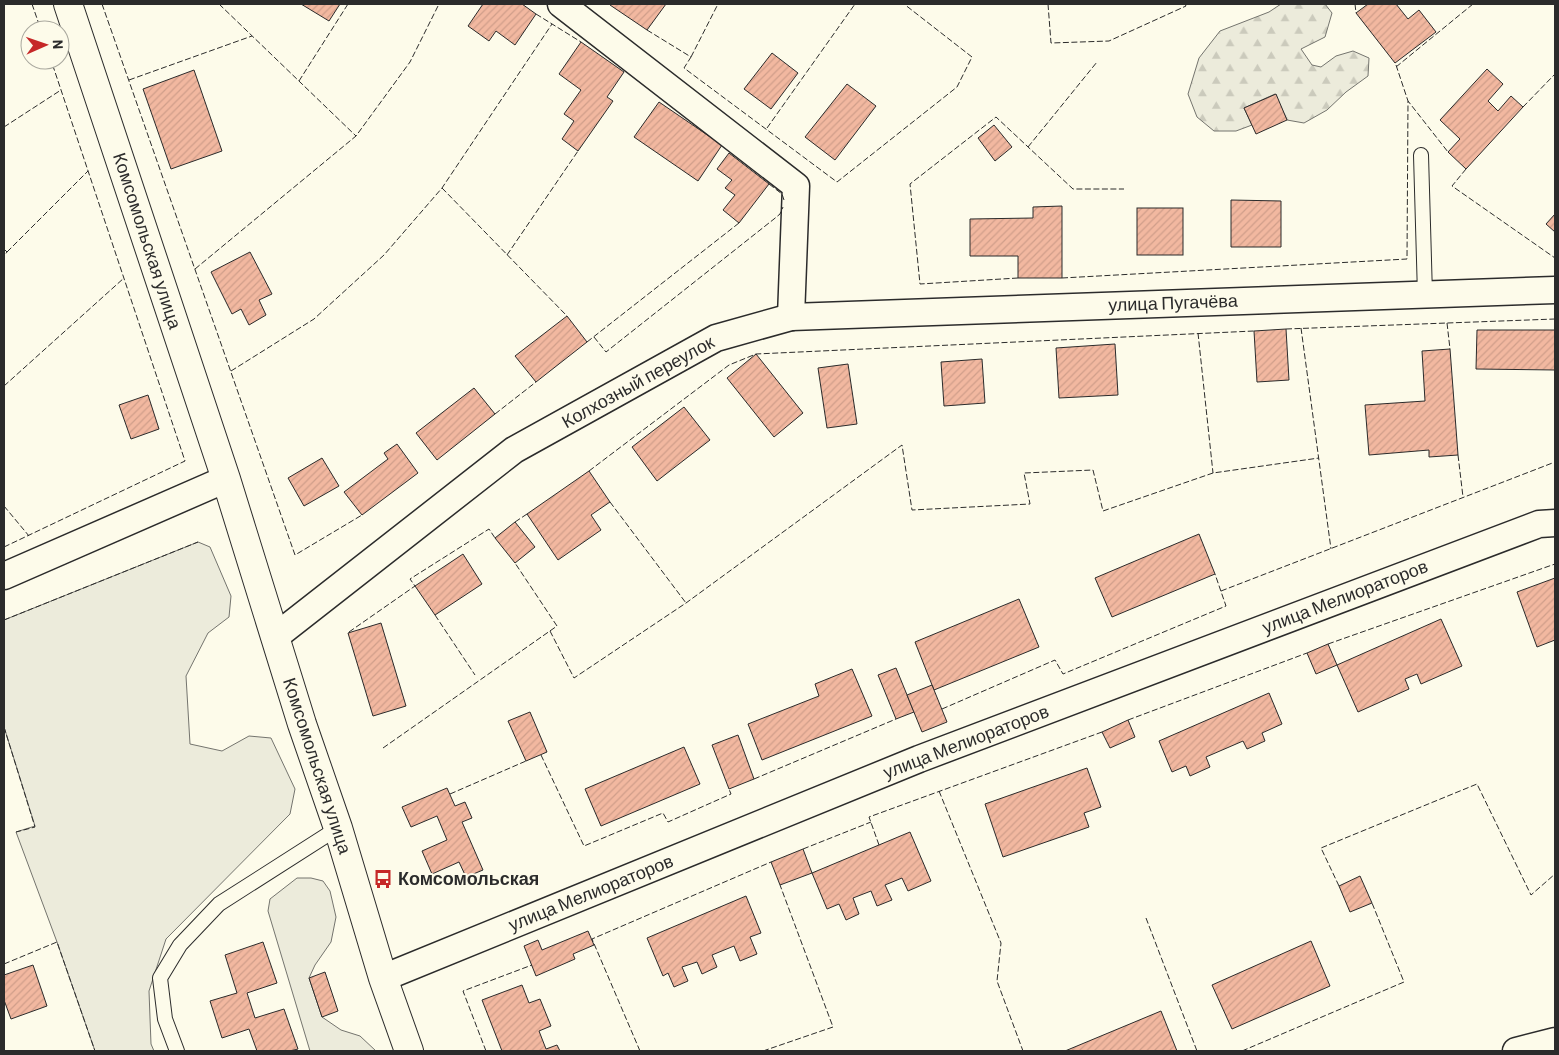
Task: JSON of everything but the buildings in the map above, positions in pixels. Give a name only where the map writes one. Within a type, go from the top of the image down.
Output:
[{"type":"main road","name":"Комсомольская улица","points":[[68,4],[226,479],[302,724],[338,828],[383,978],[409,1051]]},
{"type":"street","points":[[561,4],[796,186],[791,317]]},
{"type":"street","name":"улица Пугачёва","points":[[791,317],[1555,290]]},
{"type":"street","name":"Колхозный переулок","points":[[275,637],[514,450],[716,338],[791,317]]},
{"type":"street","points":[[4,576],[226,479]]},
{"type":"street","name":"улица Мелиораторов","points":[[383,978],[919,759],[1539,524],[1555,523]]},
{"type":"street","points":[[1516,1051],[1555,1041]]},
{"type":"lane","points":[[1421,156],[1425,294]]},
{"type":"lane","points":[[177,1051],[165,1019],[160,978],[180,945],[219,904],[338,828]]},
{"type":"green space","points":[[1281,4],[1325,4],[1332,13],[1325,37],[1301,49],[1312,65],[1321,67],[1336,56],[1353,51],[1369,58],[1368,76],[1346,92],[1327,110],[1304,123],[1287,120],[1275,94],[1244,108],[1252,125],[1236,131],[1214,131],[1197,117],[1188,94],[1199,58],[1220,31],[1269,12]]},
{"type":"green space","points":[[198,542],[210,547],[231,596],[229,617],[208,633],[186,676],[190,744],[222,751],[249,736],[271,738],[295,789],[290,814],[166,939],[149,991],[151,1044],[154,1051],[95,1051],[16,832],[35,826],[4,727],[4,620]]},
{"type":"green space","points":[[297,878],[311,878],[323,881],[330,891],[336,917],[331,942],[315,965],[309,978],[322,1017],[341,1030],[360,1036],[376,1051],[310,1051],[268,911],[270,899]]},
{"type":"fence","points":[[32,4],[38,20]]},
{"type":"fence","points":[[102,4],[295,555],[362,515]]},
{"type":"fence","points":[[219,4],[356,136]]},
{"type":"fence","points":[[299,81],[348,4]]},
{"type":"fence","points":[[195,269],[356,136],[410,62],[439,4]]},
{"type":"fence","points":[[691,57],[718,4]]},
{"type":"fence","points":[[767,128],[855,4]]},
{"type":"fence","points":[[647,30],[691,57],[684,68],[837,182],[957,87],[972,57],[904,4]]},
{"type":"fence","points":[[1048,4],[1051,43],[1109,41],[1186,6],[1185,4]]},
{"type":"fence","points":[[1355,4],[1356,13]]},
{"type":"fence","points":[[1396,67],[1473,4]]},
{"type":"fence","points":[[536,14],[581,42]]},
{"type":"fence","points":[[231,371],[314,319],[384,255],[442,188],[552,24]]},
{"type":"fence","points":[[129,80],[252,36]]},
{"type":"fence","points":[[1028,147],[1097,62]]},
{"type":"fence","points":[[1396,65],[1408,101]]},
{"type":"fence","points":[[4,547],[185,461],[54,70]]},
{"type":"fence","points":[[1523,107],[1555,74]]},
{"type":"fence","points":[[4,127],[61,90]]},
{"type":"fence","points":[[1062,278],[1407,259],[1408,101],[1448,152]]},
{"type":"fence","points":[[1018,278],[920,284],[910,184],[996,117],[1073,189],[1124,189]]},
{"type":"fence","points":[[507,255],[578,151]]},
{"type":"fence","points":[[1466,169],[1452,186],[1555,258]]},
{"type":"fence","points":[[7,252],[88,171]]},
{"type":"fence","points":[[769,184],[782,194],[784,200]]},
{"type":"fence","points":[[442,188],[567,316]]},
{"type":"fence","points":[[594,337],[606,352],[774,219],[780,214],[783,207]]},
{"type":"fence","points":[[587,342],[739,223]]},
{"type":"fence","points":[[4,249],[7,252],[4,256]]},
{"type":"fence","points":[[4,386],[124,278]]},
{"type":"fence","points":[[1286,329],[1555,319]]},
{"type":"fence","points":[[1447,323],[1450,349]]},
{"type":"fence","points":[[1301,328],[1331,549]]},
{"type":"fence","points":[[589,471],[729,365],[756,354],[1254,331]]},
{"type":"fence","points":[[1198,333],[1213,473]]},
{"type":"fence","points":[[495,414],[536,382]]},
{"type":"fence","points":[[550,631],[574,678],[686,603],[902,445],[912,510],[1030,504],[1024,473],[1093,470],[1103,511],[1213,473],[1319,458]]},
{"type":"fence","points":[[1458,455],[1463,497]]},
{"type":"fence","points":[[1221,591],[1555,462]]},
{"type":"fence","points":[[610,502],[686,603]]},
{"type":"fence","points":[[4,506],[29,536]]},
{"type":"fence","points":[[515,522],[527,514]]},
{"type":"fence","points":[[349,632],[415,586],[410,579],[489,529],[495,538]]},
{"type":"fence","points":[[4,620],[198,542]]},
{"type":"fence","points":[[383,748],[557,626],[515,563]]},
{"type":"fence","points":[[1328,644],[1555,564]]},
{"type":"fence","points":[[942,709],[1055,660],[1063,674],[1226,606],[1215,574]]},
{"type":"fence","points":[[435,615],[475,675]]},
{"type":"fence","points":[[1128,720],[1307,653]]},
{"type":"fence","points":[[754,779],[896,719]]},
{"type":"fence","points":[[4,727],[35,827],[16,832]]},
{"type":"fence","points":[[879,845],[869,817],[1102,732]]},
{"type":"fence","points":[[541,755],[584,846],[663,813],[668,822],[731,794],[729,789]]},
{"type":"fence","points":[[450,794],[526,761]]},
{"type":"fence","points":[[1339,886],[1321,848],[1477,784],[1531,895],[1555,874]]},
{"type":"fence","points":[[939,791],[1001,943],[997,981],[1023,1051]]},
{"type":"fence","points":[[803,849],[871,822]]},
{"type":"fence","points":[[640,1051],[592,939],[771,862]]},
{"type":"fence","points":[[763,1051],[833,1027],[780,885]]},
{"type":"fence","points":[[1242,1051],[1404,982],[1372,903]]},
{"type":"fence","points":[[1146,918],[1197,1051]]},
{"type":"fence","points":[[4,964],[57,942],[95,1051]]},
{"type":"fence","points":[[486,1051],[463,991],[532,965]]},
{"type":"place","name":"Комсомольская","points":[[383,879]]}]
